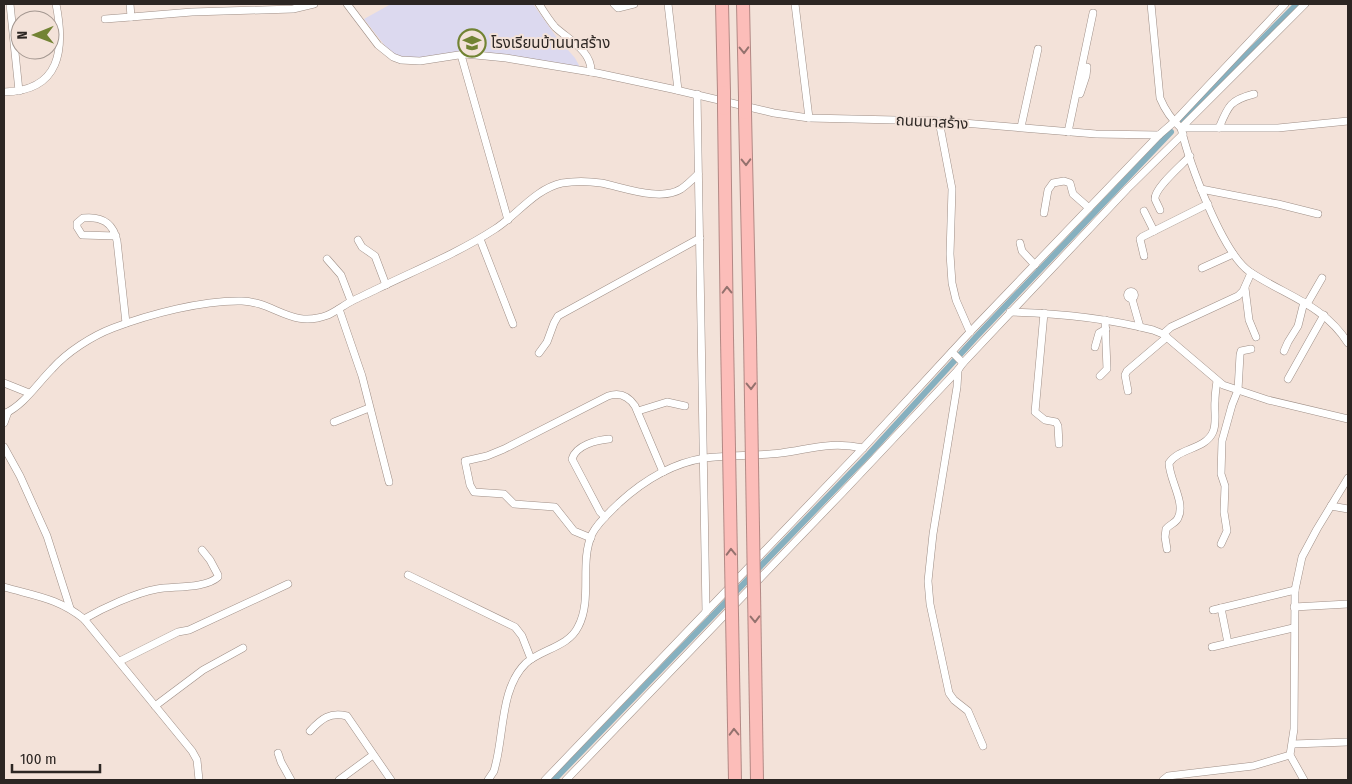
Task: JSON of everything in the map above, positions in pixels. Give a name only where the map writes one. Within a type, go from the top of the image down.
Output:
[{"type":"highway","points":[[722,4],[735,780]]},
{"type":"highway","points":[[743,4],[757,780]]},
{"type":"street","points":[[10,4],[20,91]]},
{"type":"street","points":[[4,92],[20,91],[42,80],[50,74],[56,64],[61,38],[56,4]]},
{"type":"street","points":[[130,4],[131,17]]},
{"type":"street","points":[[105,19],[192,12],[293,9],[314,4]]},
{"type":"street","name":"ถนนนาสร้าง","points":[[347,4],[378,45],[393,57],[401,60],[420,62],[461,55],[487,55],[591,72],[697,94],[774,113],[809,118],[939,121],[1068,132],[1159,135]]},
{"type":"street","points":[[539,4],[551,22],[586,55],[591,72]]},
{"type":"street","points":[[614,4],[621,9],[634,4]]},
{"type":"street","points":[[668,4],[678,90]]},
{"type":"street","points":[[795,4],[809,118]]},
{"type":"street","points":[[1151,4],[1160,98],[1163,106],[1182,131],[1201,189],[1233,254],[1251,273],[1324,315],[1335,325],[1348,343]]},
{"type":"street","points":[[545,780],[863,448],[953,353],[970,332],[1159,135],[1174,122],[1285,4]]},
{"type":"street","points":[[566,780],[843,492],[958,370],[962,362],[1305,4]]},
{"type":"street","points":[[1068,132],[1093,13]]},
{"type":"street","points":[[1021,128],[1038,49]]},
{"type":"street","points":[[461,55],[508,220]]},
{"type":"street","points":[[1074,105],[1080,97],[1087,67]]},
{"type":"street","points":[[697,94],[706,612]]},
{"type":"street","points":[[1219,128],[1229,105],[1242,96],[1254,94]]},
{"type":"street","points":[[939,121],[952,189],[950,254],[952,283],[956,300],[970,332]]},
{"type":"street","points":[[1182,131],[1219,128],[1278,128],[1348,121]]},
{"type":"street","points":[[1160,210],[1155,199],[1156,194],[1162,185],[1190,156]]},
{"type":"street","points":[[4,423],[6,413],[17,406],[54,366],[102,332],[126,323],[167,311],[234,302],[252,302],[292,318],[304,319],[329,314],[351,301],[480,238],[508,220],[545,189],[561,183],[593,182],[653,194],[668,194],[681,189],[698,174]]},
{"type":"street","points":[[1044,213],[1048,190],[1057,181],[1070,183],[1073,194],[1089,208]]},
{"type":"street","points":[[1201,189],[1318,214]]},
{"type":"street","points":[[1144,256],[1140,239],[1208,204]]},
{"type":"street","points":[[1144,212],[1154,231]]},
{"type":"street","points":[[116,236],[82,235],[77,227],[77,223],[83,218],[102,219],[111,225],[116,236],[126,323]]},
{"type":"street","points":[[480,238],[513,324]]},
{"type":"street","points":[[539,353],[547,342],[558,316],[700,238]]},
{"type":"street","points":[[358,240],[362,247],[375,256],[386,285]]},
{"type":"street","points":[[1020,243],[1022,252],[1035,265]]},
{"type":"street","points":[[1202,268],[1233,254]]},
{"type":"street","points":[[327,259],[341,274],[351,301]]},
{"type":"street","points":[[1128,391],[1125,375],[1127,371],[1165,336],[1171,327],[1234,298],[1243,291],[1251,273]]},
{"type":"street","points":[[1284,351],[1298,326],[1306,303],[1322,278]]},
{"type":"street","points":[[1245,288],[1250,328],[1256,337]]},
{"type":"street","points":[[1132,299],[1140,327]]},
{"type":"street","points":[[339,309],[357,361],[389,482]]},
{"type":"street","points":[[1010,312],[1044,313],[1105,320],[1140,327],[1165,336],[1217,381],[1268,400],[1348,419]]},
{"type":"street","points":[[1044,313],[1035,412],[1045,420],[1056,422],[1058,426],[1058,444]]},
{"type":"street","points":[[1288,379],[1324,315]]},
{"type":"street","points":[[1100,376],[1107,369],[1105,320]]},
{"type":"street","points":[[1095,347],[1100,333],[1106,329]]},
{"type":"street","points":[[1221,544],[1227,530],[1224,512],[1225,486],[1221,474],[1222,441],[1238,390],[1241,351],[1251,349]]},
{"type":"street","points":[[953,353],[962,362]]},
{"type":"street","points":[[958,370],[957,387],[931,547],[929,592],[949,692],[954,700],[968,711],[983,746]]},
{"type":"street","points":[[1167,549],[1166,529],[1177,520],[1180,512],[1178,495],[1169,463],[1178,453],[1199,445],[1210,437],[1213,432],[1215,427],[1217,381]]},
{"type":"street","points":[[4,383],[29,393]]},
{"type":"street","points":[[591,538],[574,531],[555,507],[514,504],[504,494],[474,492],[470,485],[465,461],[487,456],[504,449],[613,394],[620,394],[629,398],[638,411],[663,472]]},
{"type":"street","points":[[638,411],[666,402],[685,406]]},
{"type":"street","points":[[334,422],[369,408]]},
{"type":"street","points":[[605,517],[600,512],[572,459],[575,453],[593,441],[609,439]]},
{"type":"street","points":[[488,780],[494,771],[498,758],[510,692],[521,670],[532,659],[569,638],[579,625],[584,606],[587,550],[591,538],[605,517],[646,480],[703,458],[780,453],[830,444],[863,448]]},
{"type":"street","points":[[4,447],[20,476],[46,536],[70,608]]},
{"type":"street","points":[[1304,780],[1290,755],[1294,729],[1293,628],[1295,590],[1302,557],[1348,478]]},
{"type":"street","points":[[1331,506],[1348,510]]},
{"type":"street","points":[[84,619],[147,592],[214,580],[218,577],[218,574],[202,550]]},
{"type":"street","points":[[408,575],[514,627],[522,636],[532,659]]},
{"type":"street","points":[[120,661],[178,632],[189,630],[288,584]]},
{"type":"street","points":[[4,587],[57,602],[70,608],[84,619],[192,751],[196,760],[199,780]]},
{"type":"street","points":[[1213,610],[1295,590]]},
{"type":"street","points":[[1294,607],[1348,604]]},
{"type":"street","points":[[1221,608],[1228,643]]},
{"type":"street","points":[[1212,647],[1293,628]]},
{"type":"street","points":[[155,706],[203,670],[243,648]]},
{"type":"street","points":[[310,731],[320,719],[338,714],[347,716],[391,780]]},
{"type":"street","points":[[1293,744],[1348,742]]},
{"type":"street","points":[[278,754],[291,780]]},
{"type":"street","points":[[339,780],[374,755]]},
{"type":"street","points":[[1163,780],[1168,776],[1253,766],[1290,755]]},
{"type":"shaded area","name":"โรงเรียนบ้านนาสร้าง","points":[[391,4],[533,4],[555,35],[575,58],[581,69],[478,53],[417,59],[397,56],[389,51],[364,19]]},
{"type":"waterway","points":[[1181,121],[1297,4]]},
{"type":"waterway","points":[[554,780],[869,454],[977,336],[1171,132]]},
{"type":"place","name":"โรงเรียนบ้านนาสร้าง","points":[[472,43]]}]
